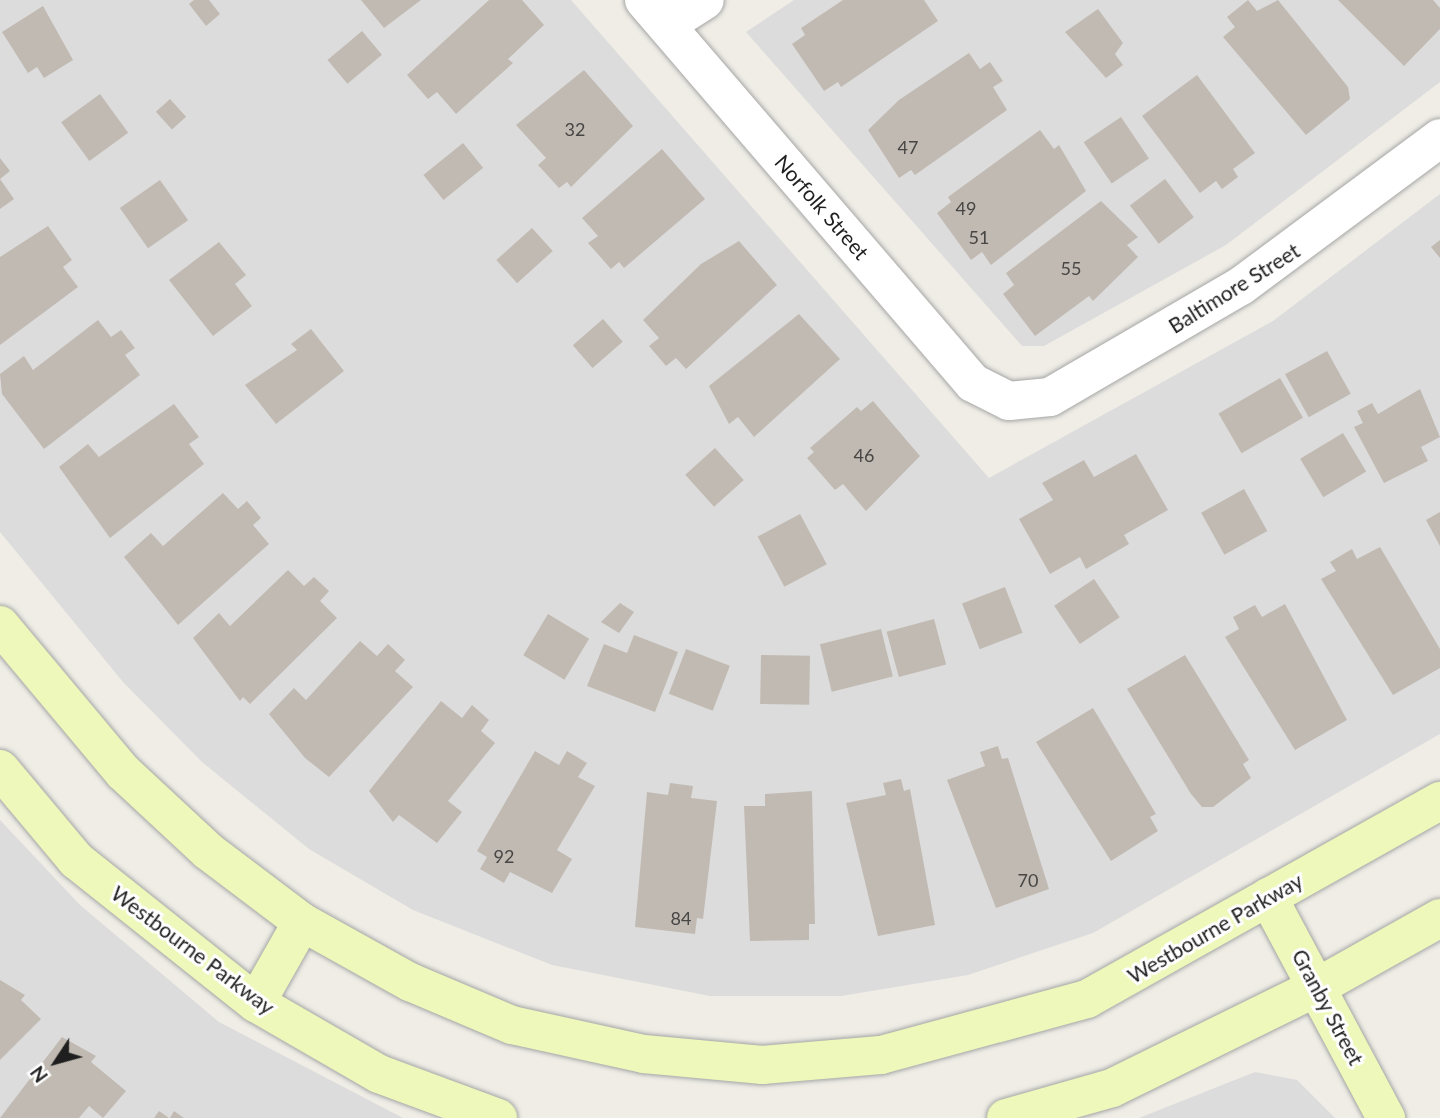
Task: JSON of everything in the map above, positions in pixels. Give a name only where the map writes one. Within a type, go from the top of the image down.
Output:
[{"type":"main road","name":"Westbourne Parkway","points":[[0,625],[122,772],[208,851],[302,922],[410,982],[512,1025],[644,1054],[762,1065],[881,1055],[1087,999],[1187,949],[1268,897],[1440,801]]},
{"type":"main road","name":"Westbourne Parkway","points":[[0,769],[76,860],[256,1003],[379,1074],[498,1118]]},
{"type":"main road","name":"Granby Street","points":[[1268,897],[1319,986],[1386,1118]]},
{"type":"main road","points":[[1006,1118],[1112,1088],[1319,986],[1440,918]]},
{"type":"main road","points":[[256,1003],[302,922]]},
{"type":"street","points":[[655,13],[705,0]]},
{"type":"street","name":"Norfolk Street","points":[[655,13],[973,383],[1009,401]]},
{"type":"street","name":"Baltimore Street","points":[[1009,401],[1050,397],[1241,286],[1440,138]]},
{"type":"shaded area","points":[[0,0],[571,0],[989,478],[1273,321],[1440,194],[1440,734],[1093,933],[968,975],[841,996],[710,996],[552,965],[413,910],[309,849],[202,762],[123,682],[0,532]]},
{"type":"shaded area","points":[[794,0],[1440,0],[1440,82],[1226,245],[1044,346],[1022,346],[746,32]]},
{"type":"shaded area","points":[[0,820],[80,905],[219,1022],[403,1118],[0,1118]]},
{"type":"shaded area","points":[[1255,1072],[1297,1080],[1335,1118],[1139,1118]]},
{"type":"building","points":[[194,0],[209,0],[220,14],[206,26],[189,4]]},
{"type":"building","points":[[361,0],[421,0],[384,28]]},
{"type":"building","points":[[489,0],[522,0],[544,25],[508,59],[513,63],[456,114],[437,92],[428,99],[407,75]]},
{"type":"building","points":[[843,0],[924,0],[938,21],[841,87],[838,82],[824,91],[792,44],[805,35],[801,28]]},
{"type":"building","points":[[1248,0],[1257,11],[1278,0],[1348,87],[1350,99],[1306,135],[1223,37],[1235,27],[1227,17]]},
{"type":"building","points":[[1338,0],[1433,0],[1440,8],[1440,29],[1404,66]]},
{"type":"building","points":[[43,6],[73,60],[44,78],[37,67],[28,73],[2,32]]},
{"type":"building","points":[[1098,9],[1123,43],[1115,54],[1123,65],[1106,78],[1065,32]]},
{"type":"building","points":[[362,31],[382,55],[347,84],[328,60]]},
{"type":"building","points":[[969,53],[980,69],[990,62],[1003,81],[993,87],[1007,110],[915,175],[911,170],[899,178],[868,130],[899,100]]},
{"type":"building","points":[[584,70],[633,126],[571,187],[567,182],[559,188],[538,165],[546,158],[516,125]]},
{"type":"building","points":[[1197,75],[1255,153],[1233,169],[1238,177],[1222,189],[1216,181],[1200,193],[1142,116]]},
{"type":"building","points":[[100,94],[128,133],[89,161],[61,122]]},
{"type":"building","points":[[170,99],[186,117],[172,130],[156,112]]},
{"type":"building","points":[[1121,117],[1149,158],[1112,184],[1084,142]]},
{"type":"building","points":[[1040,130],[1054,149],[1059,145],[1086,191],[991,265],[982,252],[971,260],[937,213],[951,202],[948,197]]},
{"type":"building","points":[[463,143],[483,168],[444,200],[423,175]]},
{"type":"building","points":[[662,149],[705,199],[624,268],[619,262],[611,269],[588,243],[598,236],[582,218]]},
{"type":"building","points":[[0,158],[10,171],[0,179]]},
{"type":"building","points":[[0,179],[14,199],[0,209]]},
{"type":"building","points":[[1165,179],[1194,217],[1159,244],[1130,205]]},
{"type":"building","points":[[160,180],[188,220],[148,248],[120,208]]},
{"type":"building","points":[[1101,201],[1138,237],[1127,245],[1138,257],[1093,301],[1089,296],[1035,336],[1003,294],[1014,285],[1006,273]]},
{"type":"building","points":[[48,226],[72,260],[63,267],[78,287],[0,345],[0,257]]},
{"type":"building","points":[[532,228],[553,251],[517,283],[496,260]]},
{"type":"building","points":[[1440,240],[1440,258],[1431,247]]},
{"type":"building","points":[[739,241],[777,285],[686,369],[676,358],[666,366],[649,346],[659,338],[643,320],[701,264]]},
{"type":"building","points":[[219,242],[246,275],[235,284],[252,306],[213,336],[169,280]]},
{"type":"building","points":[[799,314],[840,359],[754,437],[738,417],[729,424],[709,386]]},
{"type":"building","points":[[603,319],[623,342],[592,368],[573,345]]},
{"type":"building","points":[[98,320],[111,337],[121,330],[135,348],[125,355],[140,375],[44,449],[2,394],[0,374],[24,356],[33,370]]},
{"type":"building","points":[[311,329],[344,371],[276,424],[245,385],[297,350],[291,344]]},
{"type":"building","points":[[1327,351],[1351,394],[1309,417],[1285,374]]},
{"type":"building","points":[[1280,378],[1303,418],[1242,453],[1219,414]]},
{"type":"building","points":[[1420,389],[1440,437],[1421,447],[1428,461],[1384,483],[1354,427],[1363,423],[1357,411],[1372,403],[1378,414]]},
{"type":"building","points":[[873,401],[920,456],[866,511],[843,484],[835,490],[807,458],[814,452],[810,448],[857,407],[861,411]]},
{"type":"building","points":[[174,404],[199,437],[189,444],[204,464],[110,538],[59,467],[88,444],[99,457]]},
{"type":"building","points":[[1343,433],[1366,472],[1323,497],[1300,459]]},
{"type":"building","points":[[715,448],[744,480],[714,507],[685,475]]},
{"type":"building","points":[[1136,454],[1168,510],[1124,535],[1129,544],[1086,569],[1080,557],[1050,574],[1019,519],[1053,500],[1042,483],[1084,460],[1094,477]]},
{"type":"building","points":[[1244,489],[1267,531],[1224,555],[1201,513]]},
{"type":"building","points":[[223,493],[238,509],[247,501],[261,518],[253,525],[269,544],[178,625],[124,557],[151,533],[163,546]]},
{"type":"building","points":[[1440,512],[1440,546],[1426,520]]},
{"type":"building","points":[[800,514],[827,564],[784,587],[758,537]]},
{"type":"building","points":[[1380,547],[1440,649],[1440,668],[1393,695],[1321,579],[1336,571],[1330,562],[1352,549],[1357,559]]},
{"type":"building","points":[[288,570],[304,586],[314,577],[329,591],[320,601],[337,618],[250,704],[243,697],[240,701],[193,638],[219,613],[230,626]]},
{"type":"building","points":[[1094,579],[1120,617],[1080,644],[1054,606]]},
{"type":"building","points":[[1005,587],[1023,633],[980,649],[962,603]]},
{"type":"building","points":[[620,603],[634,612],[619,633],[601,622]]},
{"type":"building","points":[[1285,604],[1347,720],[1295,750],[1225,637],[1239,629],[1233,617],[1255,605],[1262,617]]},
{"type":"building","points":[[548,614],[589,639],[564,680],[523,655]]},
{"type":"building","points":[[934,619],[946,664],[899,677],[887,632]]},
{"type":"building","points":[[881,629],[893,677],[832,692],[820,644]]},
{"type":"building","points":[[634,635],[678,652],[655,712],[587,686],[604,644],[627,653]]},
{"type":"building","points":[[360,641],[377,656],[388,644],[405,660],[395,671],[413,687],[329,777],[305,758],[269,714],[294,688],[306,700]]},
{"type":"building","points":[[686,649],[730,666],[713,711],[669,694]]},
{"type":"building","points":[[761,655],[810,656],[809,705],[760,704]]},
{"type":"building","points":[[1185,655],[1249,760],[1243,764],[1251,778],[1213,807],[1202,807],[1191,794],[1127,689]]},
{"type":"building","points":[[441,701],[462,718],[472,705],[489,720],[481,731],[495,743],[448,801],[462,812],[437,843],[399,815],[393,822],[369,791]]},
{"type":"building","points":[[1093,708],[1156,814],[1150,817],[1158,831],[1111,861],[1036,742]]},
{"type":"building","points":[[998,746],[1002,759],[1008,758],[1049,889],[996,908],[947,780],[985,766],[980,752]]},
{"type":"building","points":[[535,751],[559,765],[567,751],[587,763],[578,777],[595,786],[557,850],[572,859],[552,893],[510,872],[504,883],[480,869],[487,857],[477,851]]},
{"type":"building","points":[[901,779],[904,791],[910,789],[935,925],[878,936],[846,803],[886,795],[883,783]]},
{"type":"building","points":[[670,783],[693,786],[691,798],[717,801],[703,919],[697,918],[695,934],[635,927],[647,792],[668,795]]},
{"type":"building","points":[[812,791],[815,924],[809,924],[809,940],[750,941],[744,806],[765,806],[765,794]]},
{"type":"building","points":[[0,980],[25,995],[21,1000],[41,1019],[0,1060]]},
{"type":"building","points":[[62,1037],[96,1056],[91,1062],[126,1091],[103,1118],[89,1106],[79,1118],[0,1118]]},
{"type":"building","points":[[159,1111],[169,1118],[154,1118]]},
{"type":"building","points":[[174,1111],[184,1118],[170,1118]]}]
